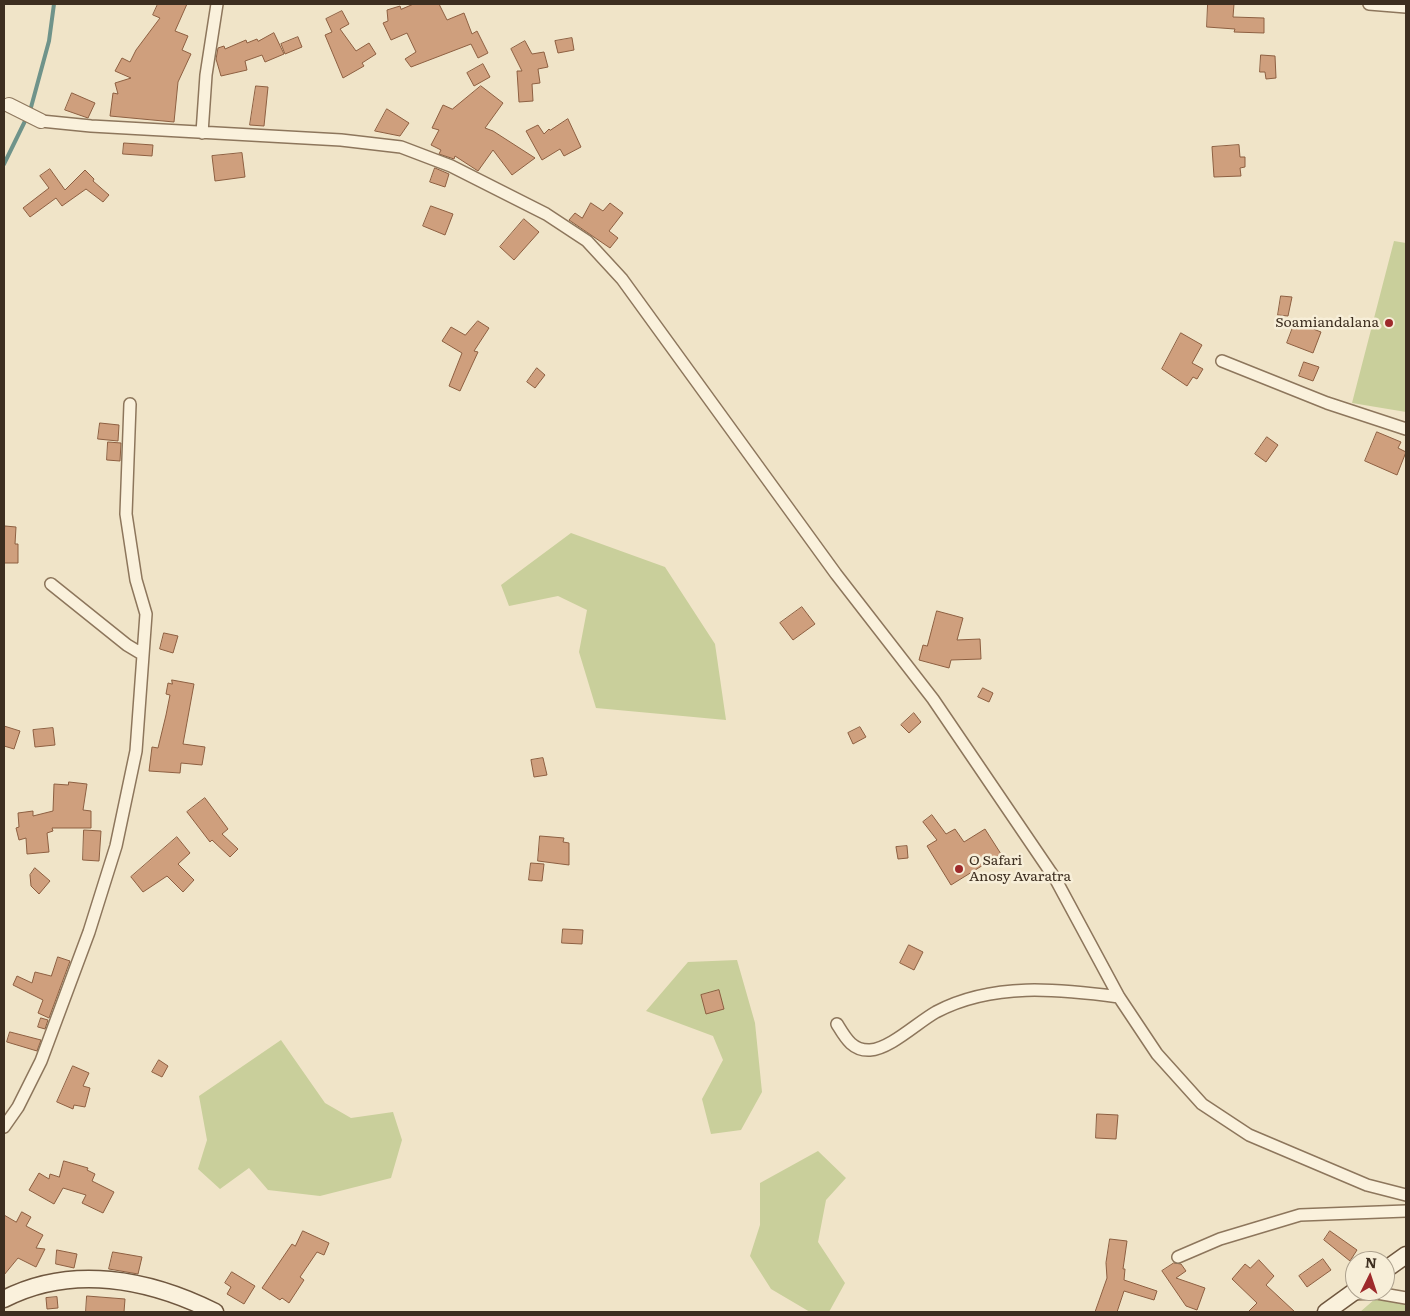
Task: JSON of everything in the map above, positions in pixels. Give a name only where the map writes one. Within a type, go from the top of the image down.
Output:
[{"type":"main road","points":[[1395,1263],[1406,1255]]},
{"type":"main road","points":[[4,1299],[18,1292],[51,1282],[80,1279],[113,1279],[174,1295],[215,1312]]},
{"type":"main road","points":[[1326,1312],[1345,1298]]},
{"type":"street","points":[[202,133],[206,75],[217,4]]},
{"type":"street","points":[[1368,4],[1406,7]]},
{"type":"street","points":[[7,103],[41,120],[202,133],[341,140],[401,146],[451,166],[512,196],[546,214],[587,241],[622,279],[836,574],[933,699],[1056,880],[1120,997],[1157,1054],[1202,1104],[1249,1135],[1366,1184],[1406,1195]]},
{"type":"street","points":[[1222,361],[1327,403],[1406,429]]},
{"type":"street","points":[[4,1127],[18,1107],[41,1062],[90,932],[116,846],[136,750],[146,614],[136,580],[126,514],[130,404]]},
{"type":"street","points":[[51,584],[127,645],[142,654]]},
{"type":"street","points":[[837,1024],[850,1044],[860,1050],[872,1050],[894,1040],[942,1010],[957,1003],[990,993],[1016,990],[1078,992],[1120,997]]},
{"type":"street","points":[[1178,1257],[1220,1239],[1300,1215],[1406,1211]]},
{"type":"green space","name":"Soamiandalana","points":[[1394,241],[1406,243],[1406,412],[1352,403]]},
{"type":"green space","points":[[571,533],[665,567],[715,644],[726,720],[596,708],[579,652],[587,610],[558,596],[509,606],[501,585]]},
{"type":"green space","points":[[737,960],[755,1023],[762,1092],[741,1130],[711,1134],[702,1099],[723,1060],[713,1036],[646,1011],[688,962]]},
{"type":"green space","points":[[281,1040],[325,1103],[351,1118],[393,1112],[402,1140],[391,1178],[320,1196],[268,1190],[249,1168],[220,1189],[198,1169],[207,1140],[199,1096]]},
{"type":"green space","points":[[818,1151],[846,1178],[826,1200],[818,1242],[845,1283],[829,1312],[810,1312],[771,1289],[750,1256],[760,1225],[760,1183]]},
{"type":"green space","points":[[1373,1301],[1406,1303],[1406,1312],[1360,1312]]},
{"type":"building","points":[[158,4],[187,4],[175,31],[188,36],[182,50],[191,54],[178,82],[174,122],[110,116],[113,93],[118,94],[115,83],[131,78],[115,71],[122,58],[130,62],[136,50],[160,18],[153,15]]},
{"type":"building","points":[[414,4],[439,4],[447,20],[464,13],[472,34],[477,31],[488,53],[478,58],[471,44],[411,67],[405,59],[416,52],[407,33],[391,40],[383,23],[388,21],[387,10],[400,6],[401,9]]},
{"type":"building","points":[[1208,4],[1234,4],[1233,17],[1264,18],[1264,33],[1234,32],[1235,29],[1207,27]]},
{"type":"building","points":[[342,11],[349,24],[340,29],[356,51],[369,43],[376,54],[362,63],[364,66],[343,78],[325,35],[332,32],[326,19]]},
{"type":"building","points":[[274,33],[284,54],[265,62],[262,55],[245,61],[247,70],[221,76],[216,59],[218,48],[224,46],[225,49],[246,40],[247,43],[257,39],[258,41]]},
{"type":"building","points":[[298,37],[302,47],[285,54],[281,44]]},
{"type":"building","points":[[572,38],[574,50],[558,53],[555,41]]},
{"type":"building","points":[[525,41],[532,54],[544,52],[548,67],[538,69],[540,83],[532,84],[533,101],[519,102],[517,71],[522,71],[511,49]]},
{"type":"building","points":[[1261,55],[1275,56],[1276,78],[1266,79],[1265,72],[1260,72]]},
{"type":"building","points":[[483,64],[490,77],[474,86],[467,73]]},
{"type":"building","points":[[256,86],[268,87],[264,126],[250,125]]},
{"type":"building","points":[[481,86],[503,103],[485,128],[493,131],[535,158],[512,175],[493,150],[478,171],[455,156],[454,159],[439,154],[441,150],[431,145],[439,130],[432,128],[443,105],[452,109]]},
{"type":"building","points":[[72,93],[95,103],[88,118],[65,110]]},
{"type":"building","points":[[387,109],[409,123],[400,136],[375,131]]},
{"type":"building","points":[[568,119],[581,147],[564,156],[560,149],[542,160],[526,131],[538,125],[544,134],[549,129]]},
{"type":"building","points":[[124,143],[153,145],[152,156],[123,154]]},
{"type":"building","points":[[1239,145],[1240,157],[1245,157],[1245,167],[1240,168],[1241,176],[1214,177],[1212,147]]},
{"type":"building","points":[[242,153],[245,177],[215,181],[212,156]]},
{"type":"building","points":[[435,168],[449,174],[445,187],[430,182]]},
{"type":"building","points":[[50,169],[65,190],[85,170],[94,179],[93,181],[109,195],[103,202],[86,189],[62,206],[56,198],[30,217],[23,208],[49,188],[40,176]]},
{"type":"building","points":[[591,203],[603,211],[610,203],[623,213],[609,231],[618,238],[610,248],[569,220],[575,213],[582,218]]},
{"type":"building","points":[[431,206],[453,214],[445,235],[423,226]]},
{"type":"building","points":[[524,219],[539,232],[514,260],[500,247]]},
{"type":"building","points":[[1281,296],[1292,297],[1288,316],[1278,315]]},
{"type":"building","points":[[478,321],[489,328],[474,351],[478,352],[460,391],[449,386],[462,353],[442,341],[451,327],[465,335]]},
{"type":"building","points":[[1295,322],[1321,332],[1313,353],[1287,343]]},
{"type":"building","points":[[1181,333],[1202,345],[1192,363],[1203,369],[1197,379],[1193,377],[1187,386],[1162,369]]},
{"type":"building","points":[[1304,362],[1319,367],[1313,381],[1299,376]]},
{"type":"building","points":[[537,368],[545,375],[535,388],[527,382]]},
{"type":"building","points":[[100,423],[119,425],[118,441],[98,439]]},
{"type":"building","points":[[1377,432],[1401,442],[1398,448],[1406,452],[1397,475],[1365,461]]},
{"type":"building","points":[[1267,437],[1278,445],[1266,462],[1255,454]]},
{"type":"building","points":[[108,442],[121,443],[120,461],[107,460]]},
{"type":"building","points":[[5,526],[16,527],[15,544],[18,544],[18,563],[4,563]]},
{"type":"building","points":[[802,607],[815,624],[793,640],[780,623]]},
{"type":"building","points":[[937,611],[963,618],[957,640],[980,639],[981,659],[951,660],[949,668],[919,660],[923,645],[927,646]]},
{"type":"building","points":[[164,633],[178,636],[173,653],[160,649]]},
{"type":"building","points":[[172,680],[194,684],[183,744],[205,747],[202,765],[181,763],[180,773],[149,771],[152,747],[158,748],[166,715],[170,695],[166,694],[168,683],[172,684]]},
{"type":"building","points":[[983,688],[993,693],[989,702],[978,697]]},
{"type":"building","points":[[914,713],[921,722],[909,733],[901,725]]},
{"type":"building","points":[[4,726],[20,731],[14,749],[4,746]]},
{"type":"building","points":[[860,727],[866,737],[853,744],[848,733]]},
{"type":"building","points":[[53,728],[55,745],[35,747],[33,730]]},
{"type":"building","points":[[543,758],[547,775],[534,777],[531,760]]},
{"type":"building","points":[[69,782],[87,784],[83,810],[91,811],[91,828],[52,828],[53,831],[47,833],[49,852],[27,854],[26,838],[19,840],[16,828],[19,827],[18,813],[33,811],[33,816],[53,811],[54,784],[68,785]]},
{"type":"building","points":[[205,798],[228,829],[222,834],[238,849],[230,857],[212,840],[210,842],[187,812]]},
{"type":"building","name":"O Safari Anosy Avaratra","points":[[932,815],[946,834],[955,829],[964,842],[985,829],[1001,854],[951,885],[927,846],[937,840],[923,822]]},
{"type":"building","points":[[84,830],[101,831],[99,861],[83,860]]},
{"type":"building","points":[[540,836],[564,838],[563,842],[569,843],[569,865],[538,861]]},
{"type":"building","points":[[177,837],[190,853],[178,864],[194,880],[183,892],[167,876],[143,892],[131,877]]},
{"type":"building","points":[[907,846],[908,858],[898,859],[896,847]]},
{"type":"building","points":[[531,863],[544,864],[542,881],[529,880]]},
{"type":"building","points":[[35,868],[50,881],[39,894],[31,886],[30,875]]},
{"type":"building","points":[[563,929],[583,930],[582,944],[562,943]]},
{"type":"building","points":[[909,945],[923,952],[914,970],[900,963]]},
{"type":"building","points":[[58,957],[70,961],[49,1018],[38,1013],[43,1000],[13,985],[17,976],[32,983],[35,972],[51,976]]},
{"type":"building","points":[[719,990],[724,1009],[706,1014],[701,995]]},
{"type":"building","points":[[41,1018],[48,1020],[45,1029],[38,1027]]},
{"type":"building","points":[[10,1032],[41,1040],[37,1051],[7,1042]]},
{"type":"building","points":[[159,1060],[168,1066],[162,1077],[152,1072]]},
{"type":"building","points":[[73,1066],[89,1073],[83,1086],[90,1088],[85,1107],[74,1105],[73,1109],[57,1102]]},
{"type":"building","points":[[1097,1114],[1118,1115],[1116,1139],[1096,1138]]},
{"type":"building","points":[[64,1161],[88,1168],[87,1170],[95,1174],[92,1181],[114,1192],[103,1213],[82,1203],[86,1195],[63,1188],[54,1204],[29,1190],[39,1173],[49,1179],[50,1174],[59,1177]]},
{"type":"building","points":[[22,1212],[31,1217],[26,1226],[43,1235],[36,1248],[45,1249],[36,1267],[18,1258],[4,1275],[4,1215],[16,1222]]},
{"type":"building","points":[[303,1231],[329,1243],[324,1255],[317,1252],[300,1277],[304,1280],[289,1303],[282,1298],[280,1300],[262,1288],[292,1244],[295,1246]]},
{"type":"building","points":[[1330,1231],[1357,1250],[1345,1251],[1345,1257],[1324,1240]]},
{"type":"building","points":[[1110,1239],[1127,1241],[1123,1269],[1125,1269],[1124,1280],[1157,1291],[1154,1300],[1124,1291],[1117,1312],[1095,1312],[1107,1278],[1106,1263]]},
{"type":"building","points":[[57,1250],[77,1254],[74,1268],[56,1264]]},
{"type":"building","points":[[113,1252],[142,1257],[138,1274],[109,1269]]},
{"type":"building","points":[[1323,1259],[1331,1270],[1307,1287],[1299,1276]]},
{"type":"building","points":[[1259,1260],[1274,1276],[1266,1285],[1295,1312],[1248,1312],[1257,1303],[1232,1279],[1245,1264],[1250,1268]]},
{"type":"building","points":[[1174,1263],[1181,1264],[1186,1271],[1176,1278],[1205,1288],[1197,1310],[1186,1306],[1162,1271]]},
{"type":"building","points":[[232,1272],[255,1286],[244,1304],[227,1294],[231,1287],[225,1283]]},
{"type":"building","points":[[87,1296],[125,1299],[124,1312],[86,1312]]},
{"type":"building","points":[[57,1297],[58,1308],[47,1309],[46,1298]]},
{"type":"waterway","points":[[30,111],[49,41],[54,4]]},
{"type":"waterway","points":[[4,164],[27,117]]},
{"type":"place","name":"Soamiandalana","points":[[1389,323]]},
{"type":"place","name":"O Safari Anosy Avaratra","points":[[959,869]]}]
